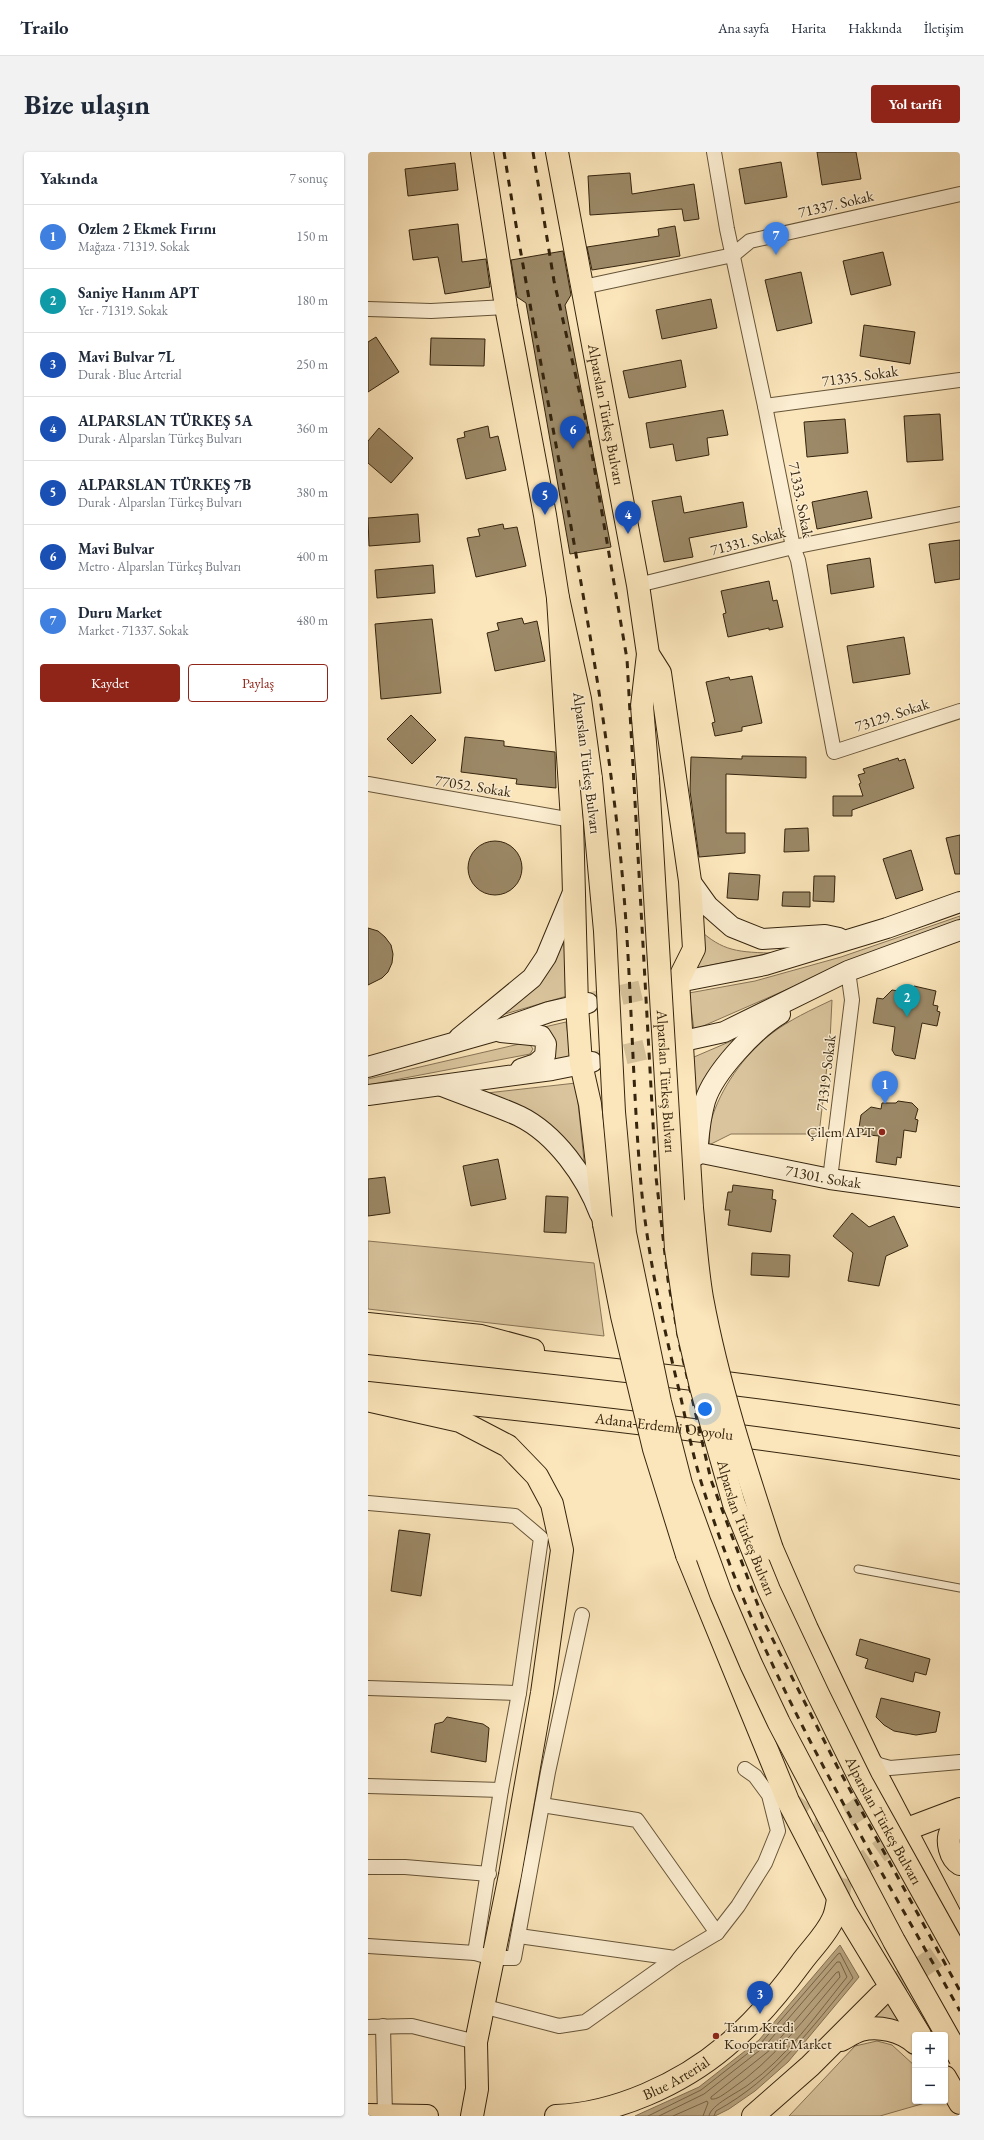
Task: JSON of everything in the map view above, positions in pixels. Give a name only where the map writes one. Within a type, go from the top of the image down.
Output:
[{"type":"main road","name":"Alparslan Türkeş Bulvarı","points":[[482,152],[506,307],[545,515],[558,598],[580,699],[591,779],[605,931],[614,1112],[624,1226],[650,1357],[681,1484],[721,1594],[751,1664],[779,1723],[894,1941],[960,2058]]},
{"type":"main road","name":"Alparslan Türkeş Bulvarı","points":[[557,152],[638,585],[648,654],[642,706],[648,779],[676,1249],[688,1331],[701,1387],[734,1504],[769,1590],[862,1783],[960,1959]]},
{"type":"main road","name":"Alparslan Türkeş Bulvarı","points":[[558,598],[572,820],[574,890],[590,1104],[604,1224],[622,1316],[654,1449],[687,1555],[788,1801],[838,1899],[918,2032]]},
{"type":"main road","name":"Alparslan Türkeş Bulvarı","points":[[648,654],[660,673],[690,881],[694,949],[673,982],[676,1043],[692,1152],[692,1208],[702,1296],[714,1357],[743,1460],[772,1549],[806,1629],[868,1757],[960,1933]]},
{"type":"main road","points":[[690,881],[708,906],[732,927],[762,939],[825,935],[847,940]]},
{"type":"main road","points":[[456,1041],[532,978],[546,957],[574,890]]},
{"type":"main road","points":[[673,982],[765,965],[887,928],[960,902]]},
{"type":"main road","points":[[676,1043],[724,1032],[848,971],[960,930]]},
{"type":"main road","points":[[692,1152],[706,1099],[720,1074],[746,1042],[773,1018],[848,971]]},
{"type":"main road","points":[[368,1067],[495,1031],[549,1012],[583,1004]]},
{"type":"main road","points":[[489,1079],[536,1064],[545,1056],[546,1044],[541,1036],[495,1031]]},
{"type":"main road","points":[[368,1096],[489,1079],[587,1063]]},
{"type":"main road","points":[[440,1085],[520,1117],[547,1135],[575,1167],[594,1199],[604,1224]]},
{"type":"main road","name":"71301. Sokak","points":[[692,1152],[830,1179],[960,1197]]},
{"type":"main road","points":[[368,1324],[481,1336],[592,1367]]},
{"type":"main road","points":[[368,1343],[592,1367],[903,1407],[960,1417]]},
{"type":"main road","name":"Adana-Erdemli Otoyolu","points":[[368,1393],[643,1423],[847,1449],[960,1468]]},
{"type":"main road","points":[[368,1400],[460,1421],[508,1446],[537,1476],[552,1504],[562,1550],[553,1622],[510,1876],[484,1956],[482,2006],[476,2042],[477,2089],[472,2116]]},
{"type":"main road","points":[[907,1832],[915,1826],[960,1809]]},
{"type":"main road","points":[[960,1821],[951,1831],[949,1843],[951,1852],[960,1864]]},
{"type":"main road","name":"Blue Arterial","points":[[556,2116],[574,2115],[624,2104],[681,2077],[726,2047],[760,2014],[789,1979],[834,1919],[838,1899]]},
{"type":"main road","points":[[753,2116],[891,1988]]},
{"type":"main road","points":[[831,2045],[862,2030],[885,2028],[912,2040]]},
{"type":"main road","points":[[948,2082],[960,2103]]},
{"type":"main road","points":[[368,2115],[427,2116]]},
{"type":"street","name":"71333. Sokak","points":[[714,152],[733,254],[793,548],[798,560],[834,752]]},
{"type":"street","name":"71337. Sokak","points":[[583,287],[733,254],[750,241],[960,194]]},
{"type":"street","points":[[368,309],[431,311],[506,307]]},
{"type":"street","name":"71335. Sokak","points":[[765,406],[960,380]]},
{"type":"street","name":"71331. Sokak","points":[[638,585],[793,548],[960,514]]},
{"type":"street","name":"73129. Sokak","points":[[834,752],[960,711]]},
{"type":"street","name":"77052. Sokak","points":[[368,784],[572,820]]},
{"type":"street","name":"71319. Sokak","points":[[830,1179],[852,1000],[848,971]]},
{"type":"street","points":[[368,1503],[515,1516],[541,1538],[519,1693],[501,1790],[489,1874],[484,1956]]},
{"type":"street","points":[[368,1946],[514,1958],[542,1805],[582,1615]]},
{"type":"street","points":[[368,1688],[519,1693]]},
{"type":"street","points":[[868,1757],[879,1765],[890,1768],[960,1762]]},
{"type":"street","points":[[482,2006],[559,2026],[585,2022],[675,1958],[716,1933],[738,1906],[765,1863],[778,1831],[769,1795],[755,1776],[745,1769]]},
{"type":"street","points":[[368,1786],[501,1790]]},
{"type":"street","points":[[542,1805],[637,1820],[716,1933]]},
{"type":"street","points":[[368,1867],[405,1867],[489,1874]]},
{"type":"street","points":[[519,1936],[675,1958]]},
{"type":"street","points":[[383,2026],[385,2116]]},
{"type":"street","points":[[368,2027],[412,2026],[476,2042]]},
{"type":"lane","points":[[858,1570],[960,1588]]},
{"type":"shaded area","points":[[960,916],[960,922],[843,965],[694,1030],[689,993],[755,981],[841,957]]},
{"type":"shaded area","points":[[567,924],[567,996],[498,1016]]},
{"type":"shaded area","points":[[693,924],[711,939],[728,948],[746,952],[770,953],[692,969]]},
{"type":"shaded area","points":[[832,1000],[830,1041],[819,1134],[731,1134],[709,1145],[710,1124],[715,1109],[734,1073],[743,1062],[761,1042],[785,1024]]},
{"type":"shaded area","points":[[566,1022],[572,1062],[544,1064],[540,1028]]},
{"type":"shaded area","points":[[743,1036],[693,1128],[689,1061],[694,1057]]},
{"type":"shaded area","points":[[528,1042],[533,1049],[530,1054],[368,1085],[368,1079]]},
{"type":"shaded area","points":[[576,1083],[585,1170],[478,1094]]},
{"type":"shaded area","points":[[368,1241],[594,1263],[604,1336],[368,1309]]},
{"type":"shaded area","points":[[889,2003],[909,2033],[867,2022]]},
{"type":"shaded area","points":[[877,2041],[892,2045],[912,2063],[912,2104],[922,2104],[880,2116],[789,2116],[855,2046]]},
{"type":"water","points":[[840,1945],[859,1977],[788,2062],[755,2091],[729,2109],[715,2116],[635,2116],[699,2087],[759,2040]]},
{"type":"building","points":[[817,152],[856,152],[861,179],[822,185]]},
{"type":"building","points":[[781,162],[787,197],[745,204],[739,169]]},
{"type":"building","points":[[455,163],[458,190],[408,196],[405,169]]},
{"type":"building","points":[[630,173],[632,194],[694,184],[699,219],[684,221],[682,209],[590,215],[588,176]]},
{"type":"building","points":[[458,224],[462,262],[486,259],[490,287],[445,294],[438,257],[413,260],[409,230]]},
{"type":"building","points":[[675,226],[680,256],[592,270],[587,247],[659,236],[658,229]]},
{"type":"building","points":[[563,251],[571,295],[565,305],[611,547],[570,554],[526,303],[517,297],[511,260]]},
{"type":"building","points":[[883,252],[891,285],[851,295],[843,261]]},
{"type":"building","points":[[801,272],[812,323],[777,331],[765,280]]},
{"type":"building","points":[[711,299],[717,328],[662,339],[656,310]]},
{"type":"building","points":[[864,325],[915,332],[910,364],[860,356]]},
{"type":"building","points":[[376,337],[399,372],[368,392],[368,342]]},
{"type":"building","points":[[431,338],[485,339],[484,366],[430,365]]},
{"type":"building","points":[[681,360],[686,387],[629,398],[623,371]]},
{"type":"building","points":[[723,410],[728,435],[707,438],[709,455],[676,461],[673,444],[650,448],[646,423]]},
{"type":"building","points":[[940,414],[943,460],[907,462],[904,416]]},
{"type":"building","points":[[845,419],[848,453],[807,457],[804,422]]},
{"type":"building","points":[[488,426],[490,438],[498,436],[506,470],[466,479],[457,439],[465,437],[464,432]]},
{"type":"building","points":[[379,428],[413,458],[391,483],[368,463],[368,441]]},
{"type":"building","points":[[867,491],[872,518],[817,529],[812,502]]},
{"type":"building","points":[[681,496],[684,513],[743,502],[747,527],[689,538],[693,557],[664,562],[652,501]]},
{"type":"building","points":[[418,514],[420,542],[369,546],[368,518]]},
{"type":"building","points":[[503,524],[504,529],[517,527],[526,566],[476,577],[467,538],[480,536],[478,529]]},
{"type":"building","points":[[960,540],[960,579],[935,583],[929,544]]},
{"type":"building","points":[[870,558],[874,587],[831,594],[827,565]]},
{"type":"building","points":[[433,565],[435,593],[377,598],[375,570]]},
{"type":"building","points":[[769,581],[773,601],[777,600],[783,627],[769,630],[769,628],[728,637],[723,614],[726,613],[721,591]]},
{"type":"building","points":[[522,618],[524,624],[537,621],[545,661],[495,671],[487,633],[499,630],[497,623]]},
{"type":"building","points":[[432,619],[441,693],[381,699],[375,624]]},
{"type":"building","points":[[904,637],[910,674],[853,683],[847,646]]},
{"type":"building","points":[[752,676],[762,723],[742,727],[742,731],[715,736],[712,723],[715,722],[706,682],[729,677],[730,680]]},
{"type":"building","points":[[411,715],[436,740],[412,764],[387,739]]},
{"type":"building","points":[[465,737],[504,741],[504,746],[555,752],[556,788],[516,784],[517,779],[461,772]]},
{"type":"building","points":[[742,756],[806,757],[806,778],[726,774],[726,833],[745,833],[745,853],[699,857],[690,791],[691,757],[742,759]]},
{"type":"building","points":[[898,758],[899,761],[905,759],[914,788],[852,810],[852,816],[833,816],[833,796],[863,796],[858,775],[865,773],[863,769]]},
{"type":"building","points":[[808,828],[809,851],[784,852],[785,829]]},
{"type":"building","points":[[960,835],[960,874],[955,874],[946,838]]},
{"type":"building","points":[[490,841],[500,841],[510,845],[518,853],[522,863],[522,873],[518,883],[510,891],[500,895],[490,895],[480,891],[472,883],[468,873],[468,863],[472,853],[480,845]]},
{"type":"building","points":[[911,850],[923,890],[896,899],[883,859]]},
{"type":"building","points":[[729,873],[760,875],[758,900],[727,898]]},
{"type":"building","points":[[814,876],[835,876],[834,902],[813,901]]},
{"type":"building","points":[[783,892],[810,892],[810,907],[782,906]]},
{"type":"building","points":[[368,928],[378,931],[385,937],[391,945],[393,954],[392,963],[388,972],[382,978],[368,985]]},
{"type":"building","points":[[914,986],[936,991],[933,1005],[938,1006],[937,1011],[940,1012],[937,1026],[922,1023],[915,1059],[895,1055],[892,1050],[895,1027],[873,1023],[877,998],[883,999],[892,990],[905,992],[906,989],[913,991]]},
{"type":"building","name":"Çilem APT","points":[[898,1101],[912,1103],[918,1109],[915,1119],[918,1120],[916,1132],[904,1130],[901,1158],[897,1157],[896,1165],[876,1162],[879,1136],[858,1134],[861,1115],[871,1107],[881,1109],[882,1103],[896,1103]]},
{"type":"building","points":[[498,1159],[506,1199],[471,1206],[463,1166]]},
{"type":"building","points":[[385,1177],[390,1213],[368,1216],[368,1179]]},
{"type":"building","points":[[733,1185],[773,1190],[772,1199],[776,1200],[771,1232],[728,1225],[730,1210],[725,1210],[728,1192],[732,1192]]},
{"type":"building","points":[[546,1196],[568,1197],[566,1233],[544,1232]]},
{"type":"building","points":[[852,1213],[869,1227],[894,1216],[908,1246],[886,1256],[879,1286],[848,1281],[853,1253],[833,1236]]},
{"type":"building","points":[[752,1253],[790,1255],[789,1277],[751,1275]]},
{"type":"building","points":[[399,1530],[430,1534],[421,1596],[391,1591]]},
{"type":"building","points":[[860,1639],[930,1659],[926,1675],[915,1672],[913,1682],[865,1668],[868,1659],[856,1655]]},
{"type":"building","points":[[881,1698],[940,1712],[936,1732],[916,1735],[894,1731],[884,1725],[876,1717]]},
{"type":"building","points":[[447,1717],[483,1724],[489,1728],[486,1762],[431,1752],[435,1724],[443,1722]]},
{"type":"tunnel","points":[[592,1002],[668,984]]},
{"type":"tunnel","points":[[596,1061],[670,1044]]},
{"type":"tunnel","points":[[788,1801],[804,1814],[813,1819],[822,1821],[836,1820],[850,1815],[862,1806],[871,1792],[873,1779]]},
{"type":"tunnel","points":[[838,1899],[842,1878],[907,1832]]},
{"type":"tunnel","points":[[891,1988],[956,1943],[960,1933]]},
{"type":"railway","points":[[504,152],[533,322],[580,577],[607,747],[618,833],[626,918],[637,1131],[646,1229],[661,1312],[693,1453],[699,1476],[727,1557],[755,1625],[785,1691],[852,1820],[960,2011]]},
{"type":"railway","points":[[533,152],[554,281],[587,425],[627,659],[656,1177],[668,1280],[680,1346],[711,1480],[765,1624],[837,1766],[960,1991]]},
{"type":"place","name":"Duru Market","points":[[776,255]]},
{"type":"place","name":"Mavi Bulvar","points":[[573,449]]},
{"type":"place","name":"ALPARSLAN TÜRKEŞ 7B","points":[[545,515]]},
{"type":"place","name":"ALPARSLAN TÜRKEŞ 5A","points":[[628,534]]},
{"type":"place","name":"Saniye Hanım APT","points":[[907,1017]]},
{"type":"place","name":"Ozlem 2 Ekmek Fırını","points":[[885,1104]]},
{"type":"place","name":"Çilem APT","points":[[882,1132]]},
{"type":"place","name":"Mavi Bulvar 7L","points":[[760,2014]]},
{"type":"place","name":"Tarım Kredi Kooperatif Market","points":[[716,2036]]}]
